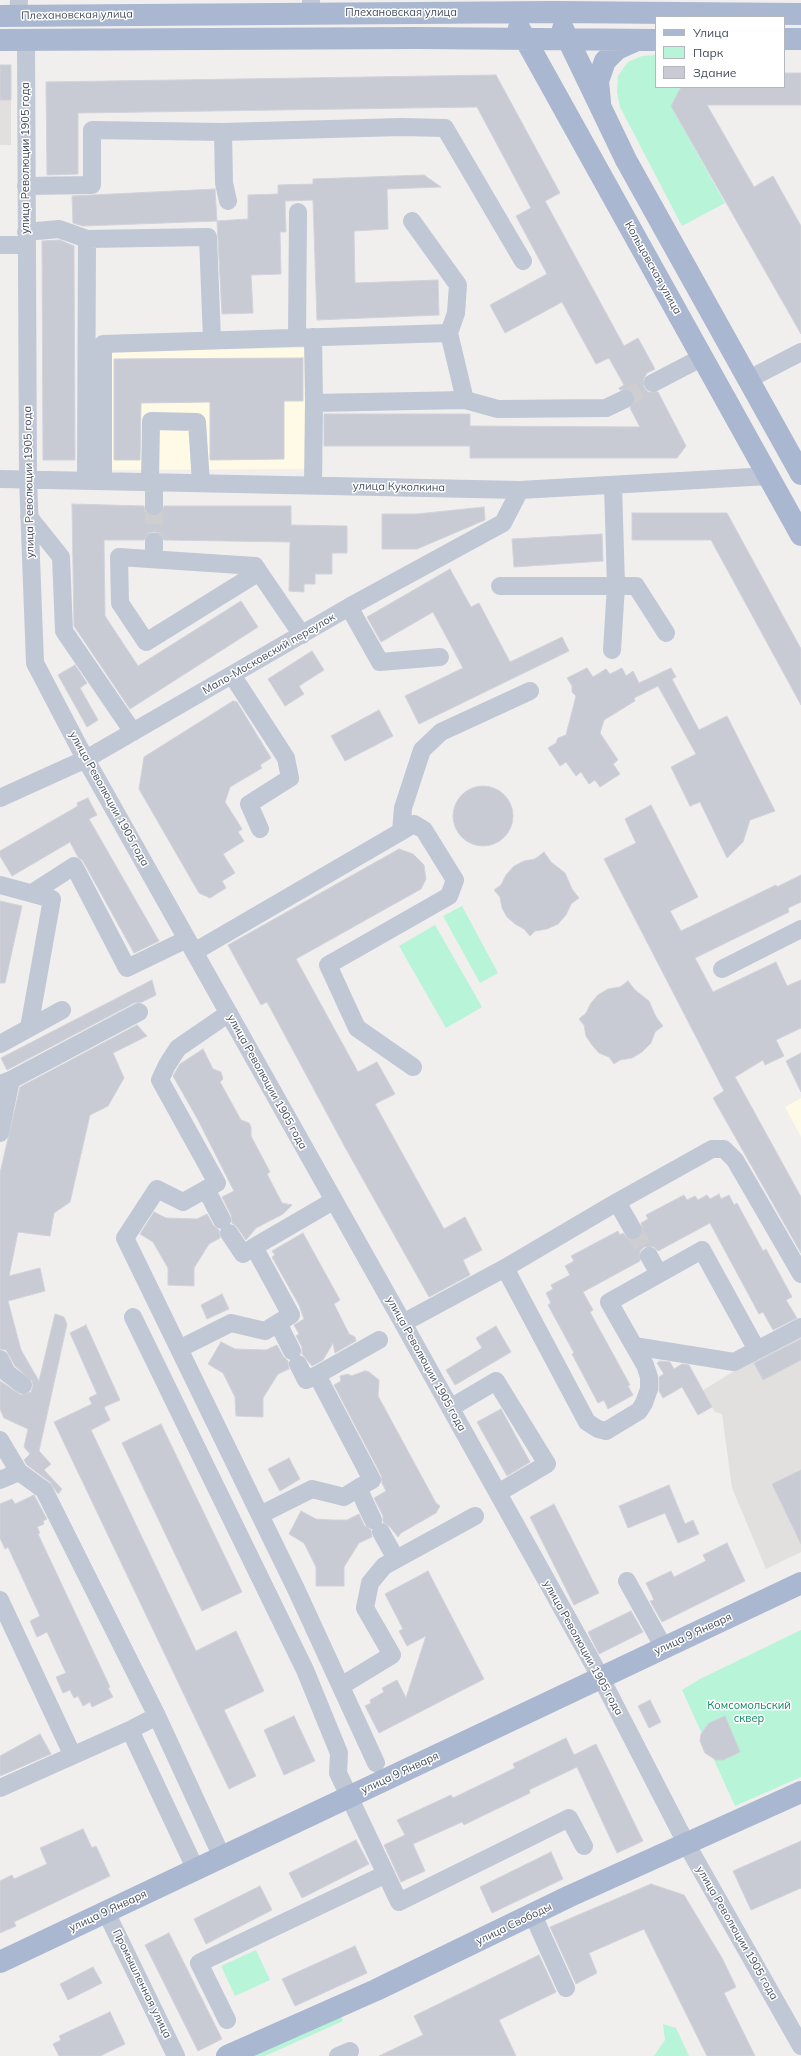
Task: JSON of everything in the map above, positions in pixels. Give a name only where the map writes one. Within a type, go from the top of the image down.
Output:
[{"type":"main road","points":[[633,0],[658,13]]},
{"type":"main road","name":"Плехановская улица","points":[[12,10],[311,6],[552,6],[658,13],[792,9]]},
{"type":"main road","name":"Кольцовская улица","points":[[509,6],[524,39],[601,173],[801,535]]},
{"type":"main road","points":[[552,6],[626,160],[801,474]]},
{"type":"main road","points":[[785,39],[801,39]]},
{"type":"main road","points":[[0,40],[646,40]]},
{"type":"main road","points":[[601,109],[598,81],[605,61],[617,49],[646,40]]},
{"type":"main road","name":"улица 9 Января","points":[[0,1962],[801,1583]]},
{"type":"main road","name":"улица Свободы","points":[[233,2055],[801,1792]]},
{"type":"street","name":"улица Революции 1905 года","points":[[26,40],[28,479],[35,663],[86,759],[190,946],[229,1013],[601,1678],[687,1845],[748,1939],[801,2046]]},
{"type":"street","points":[[26,186],[92,185],[92,130],[223,132],[401,127],[445,128],[523,261]]},
{"type":"street","points":[[223,132],[224,183],[228,201]]},
{"type":"street","points":[[298,212],[305,337],[314,403],[313,485]]},
{"type":"street","points":[[412,221],[458,285],[456,313],[450,333],[464,400]]},
{"type":"street","points":[[0,245],[59,229],[87,239],[208,237],[212,340]]},
{"type":"street","points":[[87,239],[95,480]]},
{"type":"street","points":[[95,480],[103,344],[450,333]]},
{"type":"street","points":[[749,379],[801,352]]},
{"type":"street","points":[[653,383],[703,358]]},
{"type":"street","points":[[314,403],[464,400],[498,409],[606,408],[625,399]]},
{"type":"street","points":[[154,506],[151,421],[197,422],[201,482]]},
{"type":"street","name":"улица Куколкина","points":[[0,479],[201,482],[520,490],[769,476]]},
{"type":"street","points":[[612,650],[616,586],[613,485]]},
{"type":"street","name":"Мало-Московский переулок","points":[[0,798],[86,759],[349,607],[503,522],[520,490]]},
{"type":"street","points":[[29,517],[61,557],[64,631],[133,732]]},
{"type":"street","points":[[259,572],[146,642],[120,603],[119,557],[154,551],[255,566],[302,634]]},
{"type":"street","points":[[500,586],[636,586],[666,633]]},
{"type":"street","points":[[349,607],[380,662],[440,658]]},
{"type":"street","points":[[232,675],[286,758],[290,778],[249,804],[260,829]]},
{"type":"street","points":[[401,832],[403,808],[422,750],[441,732],[530,691]]},
{"type":"street","points":[[32,893],[74,866],[127,968],[190,946],[414,824],[424,830],[455,880],[450,896],[328,965],[358,1028],[413,1067]]},
{"type":"street","points":[[0,885],[52,899],[29,1028]]},
{"type":"street","points":[[722,969],[801,929]]},
{"type":"street","points":[[0,1044],[62,1010]]},
{"type":"street","points":[[0,1133],[5,1082],[139,1012]]},
{"type":"street","points":[[229,1013],[178,1048],[167,1064],[160,1080],[217,1183],[183,1202],[157,1189],[125,1238],[260,1516],[376,1763]]},
{"type":"street","points":[[403,1323],[505,1268],[617,1202],[712,1149],[724,1149],[736,1160],[801,1274]]},
{"type":"street","points":[[206,1189],[225,1226],[243,1254],[333,1201]]},
{"type":"street","points":[[617,1202],[633,1230]]},
{"type":"street","points":[[179,1350],[231,1323],[265,1331],[291,1315],[254,1247]]},
{"type":"street","points":[[505,1268],[588,1422],[598,1429],[606,1431],[639,1411],[652,1393],[645,1365],[609,1302],[702,1250],[757,1350]]},
{"type":"street","points":[[649,1256],[659,1274]]},
{"type":"street","points":[[133,1317],[304,1670],[339,1752],[338,1773],[399,1902],[569,1818],[584,1846]]},
{"type":"street","points":[[278,1323],[306,1380],[379,1340]]},
{"type":"street","points":[[634,1346],[734,1362],[801,1327]]},
{"type":"street","points":[[0,1359],[7,1373],[23,1385]]},
{"type":"street","points":[[260,1516],[312,1489],[344,1497],[372,1480],[317,1375]]},
{"type":"street","points":[[450,1408],[496,1381],[547,1464],[498,1493]]},
{"type":"street","points":[[0,1440],[19,1472],[44,1490],[157,1716],[222,1857]]},
{"type":"street","points":[[0,1480],[19,1472]]},
{"type":"street","points":[[358,1488],[396,1559]]},
{"type":"street","points":[[341,1686],[392,1655],[365,1608],[370,1583],[384,1566],[475,1516]]},
{"type":"street","points":[[627,1581],[664,1648]]},
{"type":"street","points":[[0,1600],[72,1754]]},
{"type":"street","points":[[0,1788],[72,1754],[130,1730],[157,1716]]},
{"type":"street","points":[[130,1730],[196,1870]]},
{"type":"street","points":[[227,2020],[198,1963],[386,1874]]},
{"type":"street","name":"Промышленная улица","points":[[106,1912],[176,2056]]},
{"type":"street","points":[[533,1915],[566,1988]]},
{"type":"shaded area","points":[[11,80],[11,145],[0,145],[0,81]]},
{"type":"shaded area","points":[[308,348],[309,469],[93,470],[95,350]]},
{"type":"shaded area","points":[[801,1098],[801,1137],[785,1107]]},
{"type":"shaded area","points":[[801,1334],[801,1552],[766,1569],[732,1488],[722,1414],[715,1412],[702,1391],[752,1360]]},
{"type":"green space","points":[[655,55],[655,88],[680,88],[671,106],[725,203],[682,226],[620,107],[617,92],[618,76],[628,62],[642,56]]},
{"type":"green space","points":[[462,906],[498,973],[480,983],[443,916]]},
{"type":"green space","points":[[435,925],[482,1007],[446,1028],[399,946]]},
{"type":"green space","name":"Комсомольский сквер","points":[[801,1630],[801,1777],[735,1806],[682,1690],[700,1679]]},
{"type":"green space","points":[[256,1950],[270,1980],[235,1996],[221,1966]]},
{"type":"green space","points":[[339,2011],[343,2021],[265,2056],[253,2056]]},
{"type":"green space","points":[[663,2024],[676,2028],[689,2056],[654,2056],[665,2040]]},
{"type":"building","points":[[0,65],[11,65],[11,100],[0,100]]},
{"type":"building","points":[[785,73],[801,73],[801,105],[707,105],[754,187],[773,176],[801,226],[801,334],[671,106],[680,88],[785,88]]},
{"type":"building","points":[[496,75],[560,193],[545,201],[624,346],[638,338],[655,369],[647,373],[644,378],[644,387],[648,392],[658,392],[686,446],[677,458],[470,458],[470,446],[324,446],[324,414],[470,414],[470,426],[640,427],[630,408],[635,400],[634,394],[626,389],[620,390],[619,388],[624,385],[609,358],[596,364],[562,302],[505,333],[490,305],[547,274],[516,216],[531,208],[477,107],[78,113],[78,174],[47,175],[46,82]]},
{"type":"building","points":[[424,175],[441,187],[387,189],[388,229],[354,231],[355,283],[438,280],[439,315],[317,320],[313,200],[285,201],[286,232],[280,232],[281,274],[251,275],[253,313],[222,314],[217,221],[248,219],[248,195],[278,194],[278,185],[313,184],[313,179]]},
{"type":"building","points":[[215,189],[217,221],[83,226],[73,223],[72,196]]},
{"type":"building","points":[[60,240],[74,246],[75,460],[43,460],[42,241]]},
{"type":"building","points":[[303,358],[303,401],[284,401],[284,459],[210,460],[210,402],[141,403],[140,460],[114,460],[114,359]]},
{"type":"building","points":[[72,504],[144,506],[145,512],[154,516],[160,515],[164,506],[291,506],[291,525],[347,526],[347,553],[332,553],[332,574],[315,574],[315,584],[304,584],[304,592],[289,591],[290,542],[164,540],[160,533],[154,532],[148,533],[144,540],[104,540],[105,616],[138,666],[241,601],[258,627],[130,709],[74,626]]},
{"type":"building","points":[[484,507],[485,520],[417,549],[382,549],[382,514],[417,514]]},
{"type":"building","points":[[632,513],[727,513],[801,649],[801,705],[711,540],[632,540]]},
{"type":"building","points":[[602,534],[603,561],[514,567],[512,539]]},
{"type":"building","points":[[450,569],[471,607],[479,603],[510,662],[562,637],[569,651],[419,724],[405,696],[463,668],[433,612],[381,642],[367,617]]},
{"type":"building","points":[[312,651],[324,670],[299,686],[304,694],[285,706],[268,679]]},
{"type":"building","points":[[75,665],[87,683],[80,688],[98,720],[87,727],[58,675]]},
{"type":"building","points":[[587,668],[593,677],[606,669],[610,674],[622,668],[626,676],[633,671],[639,683],[671,668],[676,677],[672,679],[699,730],[727,716],[775,811],[750,820],[743,842],[727,858],[700,802],[690,806],[671,767],[696,754],[658,686],[634,698],[635,701],[604,720],[600,733],[618,760],[613,764],[620,774],[600,787],[595,780],[589,784],[581,772],[576,776],[566,762],[560,766],[548,748],[556,743],[558,738],[566,735],[576,696],[572,692],[572,686],[567,678]]},
{"type":"building","points":[[233,701],[237,702],[271,758],[260,765],[262,768],[230,787],[225,802],[242,829],[238,832],[244,841],[223,854],[235,873],[222,881],[226,888],[210,898],[199,893],[139,789],[144,757]]},
{"type":"building","points":[[379,710],[393,736],[345,761],[331,736]]},
{"type":"building","points":[[477,786],[489,786],[505,794],[511,804],[513,816],[511,828],[505,838],[489,846],[477,846],[461,838],[453,822],[453,810],[461,794]]},
{"type":"building","points":[[88,798],[97,815],[89,819],[159,941],[134,953],[83,861],[78,857],[70,842],[12,876],[0,856],[0,851],[78,806],[77,803]]},
{"type":"building","points":[[651,805],[698,897],[670,911],[681,931],[776,885],[777,887],[801,875],[801,902],[788,908],[789,912],[695,958],[713,992],[776,962],[787,986],[801,980],[801,1028],[776,1040],[784,1056],[765,1065],[763,1060],[735,1077],[801,1197],[801,1253],[713,1098],[724,1091],[604,859],[636,843],[625,819]]},
{"type":"building","points":[[399,849],[413,854],[424,865],[426,879],[421,889],[296,959],[358,1072],[377,1062],[395,1094],[375,1104],[444,1229],[465,1217],[482,1250],[463,1260],[470,1275],[429,1297],[346,1149],[267,1002],[261,1005],[228,945]]},
{"type":"building","points":[[544,852],[551,862],[565,873],[572,889],[579,898],[571,904],[566,915],[558,924],[547,929],[535,931],[530,936],[524,929],[507,917],[502,908],[500,897],[494,890],[501,885],[506,875],[514,866],[524,861],[535,859]]},
{"type":"building","points":[[0,901],[22,906],[5,983],[0,983]]},
{"type":"building","points":[[152,980],[156,995],[142,1002],[134,1003],[7,1070],[1,1058]]},
{"type":"building","points":[[628,981],[635,990],[649,1001],[656,1017],[663,1026],[655,1032],[651,1043],[642,1052],[632,1058],[620,1060],[614,1064],[609,1057],[599,1053],[592,1045],[586,1036],[584,1025],[579,1019],[586,1013],[591,1003],[598,995],[608,989],[620,987]]},
{"type":"building","points":[[137,1025],[147,1036],[113,1053],[124,1078],[108,1106],[90,1115],[70,1202],[54,1213],[50,1236],[18,1232],[9,1276],[40,1268],[45,1291],[8,1301],[21,1350],[39,1381],[55,1314],[64,1317],[67,1324],[39,1451],[51,1464],[44,1470],[62,1489],[58,1494],[50,1482],[27,1465],[24,1460],[30,1454],[24,1447],[28,1429],[4,1418],[0,1409],[0,1381],[21,1395],[31,1392],[33,1386],[32,1381],[15,1366],[6,1350],[0,1349],[0,1173],[20,1087]]},
{"type":"building","points":[[203,1049],[213,1069],[221,1072],[223,1079],[220,1082],[241,1120],[249,1123],[251,1127],[251,1136],[270,1172],[267,1174],[282,1203],[292,1205],[283,1214],[256,1228],[246,1240],[237,1227],[232,1223],[231,1215],[222,1197],[234,1191],[197,1118],[173,1076],[180,1064]]},
{"type":"building","points":[[801,1053],[801,1092],[786,1061]]},
{"type":"building","points":[[719,1194],[721,1199],[729,1195],[734,1205],[737,1203],[763,1251],[766,1249],[792,1297],[786,1300],[797,1318],[773,1330],[763,1312],[759,1314],[710,1223],[658,1251],[654,1247],[644,1247],[640,1251],[640,1261],[583,1292],[593,1310],[590,1312],[630,1385],[628,1386],[633,1395],[608,1409],[604,1400],[598,1403],[572,1354],[574,1353],[548,1305],[551,1303],[546,1293],[553,1289],[551,1285],[570,1275],[565,1266],[574,1261],[571,1256],[618,1231],[620,1235],[623,1233],[628,1239],[638,1239],[643,1230],[641,1223],[648,1219],[646,1215],[684,1195],[687,1200],[695,1196],[698,1200],[707,1195],[710,1199]]},
{"type":"building","points":[[154,1212],[166,1218],[197,1219],[207,1214],[213,1225],[219,1230],[220,1238],[209,1244],[194,1268],[194,1286],[168,1285],[168,1268],[153,1242],[140,1234]]},
{"type":"building","points":[[303,1233],[340,1300],[334,1304],[349,1334],[355,1337],[356,1341],[335,1353],[333,1343],[323,1360],[312,1366],[302,1354],[302,1347],[296,1336],[299,1334],[294,1325],[304,1319],[299,1305],[272,1257],[275,1255],[272,1251]]},
{"type":"building","points":[[222,1294],[229,1309],[207,1319],[201,1305]]},
{"type":"building","points":[[86,1325],[120,1400],[104,1407],[110,1420],[91,1430],[196,1651],[236,1631],[264,1691],[224,1710],[256,1776],[229,1789],[54,1422],[92,1404],[89,1398],[97,1394],[70,1333]]},
{"type":"building","points":[[496,1326],[511,1352],[455,1385],[446,1370],[482,1348],[476,1338]]},
{"type":"building","points":[[801,1339],[801,1360],[763,1380],[754,1363]]},
{"type":"building","points":[[221,1342],[235,1349],[266,1350],[277,1345],[283,1356],[288,1361],[289,1369],[278,1374],[263,1398],[263,1417],[236,1416],[235,1397],[223,1373],[208,1364]]},
{"type":"building","points":[[660,1361],[670,1362],[674,1369],[682,1364],[689,1365],[712,1407],[698,1415],[682,1387],[663,1398],[659,1391],[659,1377],[664,1374],[657,1363]]},
{"type":"building","points":[[365,1371],[369,1372],[379,1380],[378,1396],[436,1503],[440,1506],[436,1513],[401,1533],[398,1537],[390,1527],[383,1522],[383,1516],[374,1498],[386,1491],[382,1483],[381,1475],[334,1385],[341,1381],[340,1376],[348,1374],[351,1376]]},
{"type":"building","points":[[501,1409],[530,1462],[507,1476],[477,1422]]},
{"type":"building","points":[[161,1424],[242,1592],[202,1611],[122,1443]]},
{"type":"building","points":[[289,1458],[300,1479],[280,1491],[268,1469]]},
{"type":"building","points":[[801,1470],[801,1544],[772,1484]]},
{"type":"building","points":[[669,1485],[685,1524],[693,1520],[699,1534],[678,1543],[665,1513],[628,1528],[619,1506]]},
{"type":"building","points":[[34,1495],[47,1519],[43,1521],[44,1524],[37,1527],[40,1533],[38,1534],[110,1687],[108,1688],[113,1697],[92,1707],[90,1702],[83,1706],[78,1696],[74,1698],[70,1690],[63,1693],[56,1677],[66,1673],[47,1632],[37,1637],[30,1621],[40,1616],[8,1547],[5,1549],[0,1538],[0,1504],[12,1499],[15,1504]]},
{"type":"building","points":[[554,1504],[599,1593],[574,1605],[530,1517]]},
{"type":"building","points":[[301,1511],[316,1519],[332,1520],[347,1520],[359,1514],[364,1525],[371,1530],[372,1537],[359,1543],[344,1567],[344,1586],[316,1586],[316,1567],[304,1543],[289,1534]]},
{"type":"building","points":[[727,1543],[745,1581],[662,1622],[650,1601],[654,1600],[646,1583],[671,1571],[674,1577],[706,1561],[703,1555]]},
{"type":"building","points":[[428,1571],[484,1679],[379,1733],[365,1706],[371,1703],[370,1700],[384,1692],[382,1688],[397,1680],[406,1698],[426,1636],[407,1646],[399,1631],[403,1629],[385,1594]]},
{"type":"building","points":[[631,1611],[643,1632],[599,1654],[588,1632]]},
{"type":"building","points":[[650,1700],[661,1722],[649,1728],[638,1706]]},
{"type":"building","points":[[294,1716],[315,1761],[284,1775],[264,1730]]},
{"type":"building","points":[[725,1716],[740,1752],[723,1760],[716,1760],[705,1753],[700,1741],[701,1734],[709,1723]]},
{"type":"building","points":[[40,1734],[51,1754],[0,1776],[0,1756]]},
{"type":"building","points":[[566,1738],[574,1755],[596,1744],[643,1841],[617,1853],[577,1767],[529,1790],[530,1793],[464,1825],[462,1822],[413,1844],[425,1871],[401,1882],[384,1845],[405,1835],[397,1820],[451,1795],[453,1798],[515,1768],[513,1764]]},
{"type":"building","points":[[83,1829],[92,1848],[96,1846],[110,1876],[14,1922],[16,1926],[0,1933],[0,1881],[12,1875],[14,1879],[47,1864],[40,1848]]},
{"type":"building","points":[[356,1840],[369,1864],[302,1898],[289,1873]]},
{"type":"building","points":[[801,1841],[801,1888],[751,1910],[733,1871]]},
{"type":"building","points":[[551,1852],[563,1879],[492,1913],[480,1887]]},
{"type":"building","points":[[651,1884],[684,1895],[722,1958],[736,1987],[724,1993],[755,2056],[707,2056],[644,1929],[589,1953],[597,1973],[576,1984],[550,1927]]},
{"type":"building","points":[[260,1886],[272,1910],[206,1944],[194,1919]]},
{"type":"building","points":[[169,1933],[222,2039],[198,2051],[145,1945]]},
{"type":"building","points":[[355,1946],[367,1973],[295,2006],[282,1979]]},
{"type":"building","points":[[539,1955],[556,1992],[499,2020],[516,2056],[379,2056],[423,2035],[414,2016]]},
{"type":"building","points":[[93,1967],[102,1983],[68,2000],[60,1984]]},
{"type":"building","points":[[110,2012],[125,2044],[100,2056],[59,2056],[53,2044],[61,2040],[59,2036]]},
{"type":"tunnel","points":[[625,399],[653,383]]},
{"type":"tunnel","points":[[154,506],[154,542]]},
{"type":"tunnel","points":[[633,1230],[649,1256]]}]
